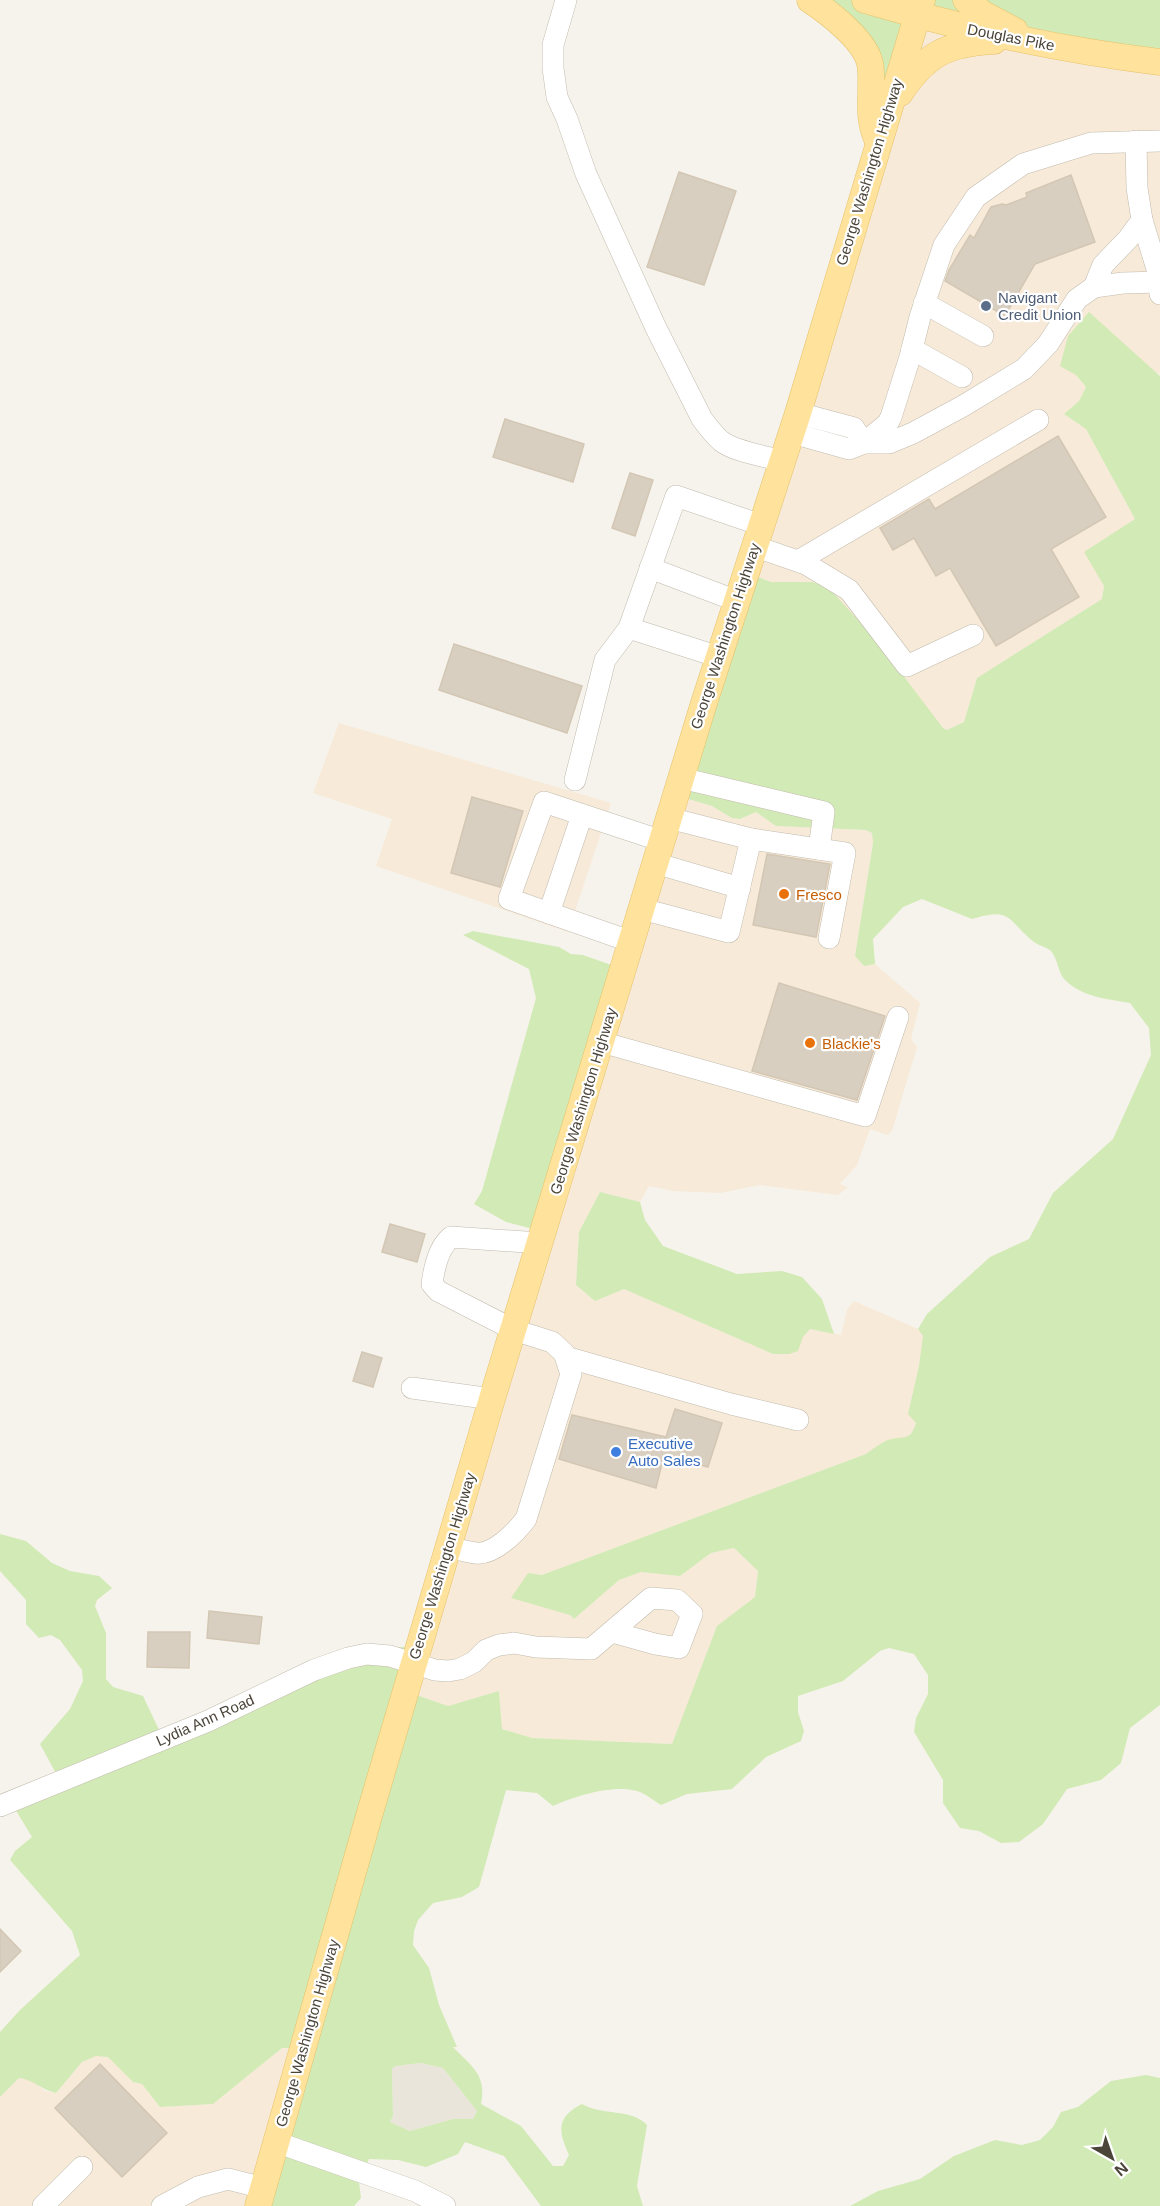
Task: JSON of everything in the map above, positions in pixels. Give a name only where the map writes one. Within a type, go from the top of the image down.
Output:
[{"type":"main road","points":[[810,0],[823,8],[849,32],[869,58],[871,126],[878,142]]},
{"type":"main road","name":"Douglas Pike","points":[[865,0],[919,7],[968,29],[1036,43],[1160,62]]},
{"type":"main road","points":[[966,0],[983,14],[1036,43]]},
{"type":"main road","name":"George Washington Highway","points":[[260,2197],[413,1663],[492,1399],[681,778],[795,423],[919,7]]},
{"type":"main road","points":[[878,142],[890,108],[917,70],[939,52],[991,41],[1036,43]]},
{"type":"street","points":[[566,0],[553,45],[557,98],[567,119],[586,174],[656,327],[702,419],[711,431],[723,443],[782,461]]},
{"type":"street","points":[[864,443],[889,443],[913,433],[1024,369],[1048,344],[1077,299],[1094,287],[1123,283],[1159,286],[1157,269],[1142,220],[1137,188],[1136,141]]},
{"type":"street","points":[[864,443],[888,423],[891,417],[924,303],[944,245],[976,196],[1023,164],[1091,143],[1160,141]]},
{"type":"street","points":[[1094,287],[1103,265],[1128,239],[1142,220]]},
{"type":"street","points":[[924,303],[983,336]]},
{"type":"street","points":[[912,349],[962,377]]},
{"type":"street","points":[[798,561],[1038,420]]},
{"type":"street","points":[[795,423],[854,428],[864,443]]},
{"type":"street","points":[[575,780],[605,660],[629,628],[676,496],[758,536],[849,590],[907,666],[973,635]]},
{"type":"street","points":[[650,568],[737,601]]},
{"type":"street","points":[[629,628],[719,657]]},
{"type":"street","points":[[681,778],[824,812],[819,849]]},
{"type":"street","points":[[632,942],[509,899],[544,802],[662,841],[740,888]]},
{"type":"street","points":[[549,913],[582,815]]},
{"type":"street","points":[[662,841],[751,839],[844,853],[829,938]]},
{"type":"street","points":[[642,909],[729,932],[751,839]]},
{"type":"street","points":[[601,1042],[865,1116],[898,1017]]},
{"type":"street","points":[[448,1547],[478,1554],[488,1552],[515,1533],[526,1519],[571,1374],[566,1357],[552,1342],[514,1330],[438,1291],[432,1284],[433,1273],[444,1242],[451,1237],[540,1243]]},
{"type":"street","points":[[566,1357],[731,1404],[798,1420]]},
{"type":"street","points":[[412,1388],[492,1399]]},
{"type":"street","name":"Lydia Ann Road","points":[[0,1806],[208,1720],[330,1664],[367,1654],[390,1656],[435,1670],[448,1671],[460,1669],[474,1662],[486,1650],[498,1645],[514,1643],[536,1647],[591,1649],[612,1632]]},
{"type":"street","points":[[276,2142],[414,2191],[445,2206]]},
{"type":"street","points":[[44,2206],[82,2167]]},
{"type":"street","points":[[162,2206],[198,2187],[228,2179],[260,2197]]},
{"type":"shaded area","points":[[912,16],[1160,62],[1160,376],[1159,373],[1076,375],[1086,387],[1079,401],[1064,414],[1086,429],[1135,519],[1085,552],[1104,586],[1102,599],[977,678],[964,722],[947,730],[829,588],[813,582],[771,582],[742,571]]},
{"type":"shaded area","points":[[339,723],[611,803],[568,932],[376,866],[392,819],[313,793]]},
{"type":"shaded area","points":[[675,795],[712,806],[732,818],[740,819],[756,812],[776,826],[866,830],[872,833],[873,843],[855,956],[864,966],[875,964],[920,1003],[911,1039],[917,1047],[892,1131],[887,1135],[870,1129],[857,1165],[840,1184],[848,1187],[838,1195],[760,1185],[720,1193],[673,1191],[649,1186],[640,1202],[600,1192],[579,1232],[576,1285],[595,1301],[624,1289],[773,1354],[803,1337],[810,1329],[841,1335],[847,1310],[854,1301],[918,1329],[923,1336],[916,1423],[913,1431],[905,1439],[888,1440],[866,1454],[542,1575],[528,1573],[574,1619],[619,1580],[641,1572],[680,1576],[711,1553],[734,1548],[758,1571],[755,1597],[717,1627],[672,1744],[532,1738],[502,1729],[499,1691],[448,1706],[405,1691]]},
{"type":"shaded area","points":[[282,2048],[291,2048],[255,2206],[0,2206],[0,2097],[19,2078],[32,2080],[45,2091],[56,2093],[82,2062],[96,2055],[108,2057],[133,2082],[142,2084],[160,2107],[213,2104]]},
{"type":"shaded area","points":[[421,2063],[443,2068],[477,2111],[473,2119],[453,2119],[410,2131],[390,2122],[393,2116],[392,2069],[395,2066]]},
{"type":"green space","points":[[809,0],[1160,0],[1160,62],[912,16],[883,108],[871,60]]},
{"type":"green space","points":[[1089,312],[1160,376],[1160,1705],[1130,1728],[1121,1763],[1101,1780],[1067,1789],[1043,1824],[1019,1842],[1001,1843],[979,1831],[960,1828],[943,1803],[943,1780],[914,1732],[916,1718],[928,1694],[928,1675],[914,1654],[889,1648],[880,1651],[843,1681],[798,1696],[798,1712],[804,1731],[801,1741],[766,1757],[732,1789],[687,1794],[661,1805],[637,1791],[606,1790],[572,1798],[553,1806],[537,1793],[506,1790],[479,1887],[462,1897],[433,1903],[418,1920],[413,1945],[429,1968],[439,2005],[457,2047],[453,2047],[480,2078],[481,2104],[521,2126],[553,2166],[563,2166],[569,2155],[561,2132],[562,2125],[567,2114],[582,2104],[590,2108],[633,2116],[647,2125],[637,2186],[643,2206],[541,2206],[504,2156],[465,2142],[458,2154],[426,2167],[398,2160],[369,2159],[359,2182],[361,2198],[354,2206],[255,2206],[291,2048],[282,2048],[213,2104],[160,2107],[142,2084],[133,2082],[108,2057],[96,2056],[82,2062],[56,2093],[19,2078],[0,2097],[0,2032],[19,2011],[80,1955],[72,1931],[10,1860],[15,1851],[32,1837],[12,1804],[59,1779],[40,1744],[70,1709],[83,1681],[82,1670],[60,1640],[51,1635],[39,1638],[26,1624],[26,1600],[0,1571],[0,1534],[26,1541],[52,1563],[70,1571],[99,1576],[112,1588],[97,1600],[95,1606],[106,1633],[106,1679],[113,1687],[143,1696],[160,1732],[363,1648],[407,1647],[405,1691],[448,1706],[499,1691],[502,1729],[532,1738],[672,1744],[717,1626],[755,1597],[758,1571],[734,1548],[711,1553],[680,1576],[641,1572],[619,1580],[574,1619],[570,1615],[511,1598],[528,1573],[542,1575],[866,1454],[888,1440],[908,1436],[916,1423],[908,1414],[923,1336],[918,1329],[927,1314],[990,1257],[1029,1239],[1053,1193],[1113,1139],[1151,1055],[1149,1028],[1130,1003],[1095,996],[1072,986],[1063,977],[1051,951],[1034,942],[1003,915],[985,915],[972,919],[922,899],[903,907],[873,939],[875,964],[864,966],[855,956],[873,843],[872,833],[866,830],[776,826],[756,812],[740,819],[732,818],[712,806],[675,795],[742,571],[771,582],[813,582],[829,588],[877,641],[943,728],[947,730],[964,722],[977,678],[1102,599],[1104,586],[1084,552],[1135,519],[1086,429],[1064,414],[1079,401],[1086,387],[1076,375],[1060,366],[1068,336]],"holes":[[[421,2063],[443,2068],[477,2111],[473,2119],[453,2119],[410,2131],[390,2122],[393,2116],[392,2069],[395,2066]]]},
{"type":"green space","points":[[473,931],[559,947],[571,954],[583,955],[620,968],[537,1230],[506,1222],[474,1204],[482,1191],[536,998],[529,969],[463,935]]},
{"type":"green space","points":[[600,1192],[640,1202],[645,1220],[663,1246],[737,1274],[782,1271],[802,1277],[822,1299],[834,1334],[810,1329],[803,1337],[798,1351],[789,1354],[773,1354],[624,1289],[595,1301],[576,1285],[579,1232]]},
{"type":"green space","points":[[1146,2075],[1160,2078],[1160,2206],[850,2206],[878,2191],[920,2179],[954,2156],[995,2140],[1022,2145],[1040,2140],[1053,2127],[1061,2112],[1078,2107],[1111,2081]]},
{"type":"building","points":[[679,172],[736,191],[704,285],[647,267]]},
{"type":"building","points":[[1071,175],[1095,242],[1035,264],[1005,316],[945,281],[970,235],[974,238],[991,207],[1006,205],[1027,197],[1026,193]]},
{"type":"building","points":[[505,419],[584,444],[573,482],[493,457]]},
{"type":"building","points":[[1058,436],[1106,517],[1051,549],[1079,597],[996,646],[950,568],[936,576],[914,538],[893,550],[880,528],[929,499],[935,509]]},
{"type":"building","points":[[630,473],[653,480],[635,536],[612,528]]},
{"type":"building","points":[[454,644],[582,686],[567,733],[439,690]]},
{"type":"building","points":[[472,797],[523,811],[500,887],[451,873]]},
{"type":"building","points":[[767,854],[830,864],[816,937],[753,925]]},
{"type":"building","points":[[779,983],[885,1016],[857,1100],[752,1071]]},
{"type":"building","points":[[390,1224],[425,1234],[417,1262],[382,1252]]},
{"type":"building","points":[[362,1352],[382,1358],[373,1387],[353,1381]]},
{"type":"building","points":[[675,1409],[722,1423],[708,1467],[664,1455],[656,1488],[559,1459],[572,1415],[666,1437]]},
{"type":"building","points":[[209,1611],[262,1617],[259,1644],[207,1638]]},
{"type":"building","points":[[148,1632],[190,1632],[189,1668],[147,1667]]},
{"type":"building","points":[[0,1929],[21,1951],[0,1972]]},
{"type":"building","points":[[100,2064],[167,2133],[122,2177],[55,2108]]},
{"type":"place","name":"Navigant Credit Union","points":[[986,306]]},
{"type":"place","name":"Fresco","points":[[784,894]]},
{"type":"place","name":"Blackie's","points":[[810,1043]]},
{"type":"place","name":"Executive Auto Sales","points":[[616,1452]]}]
